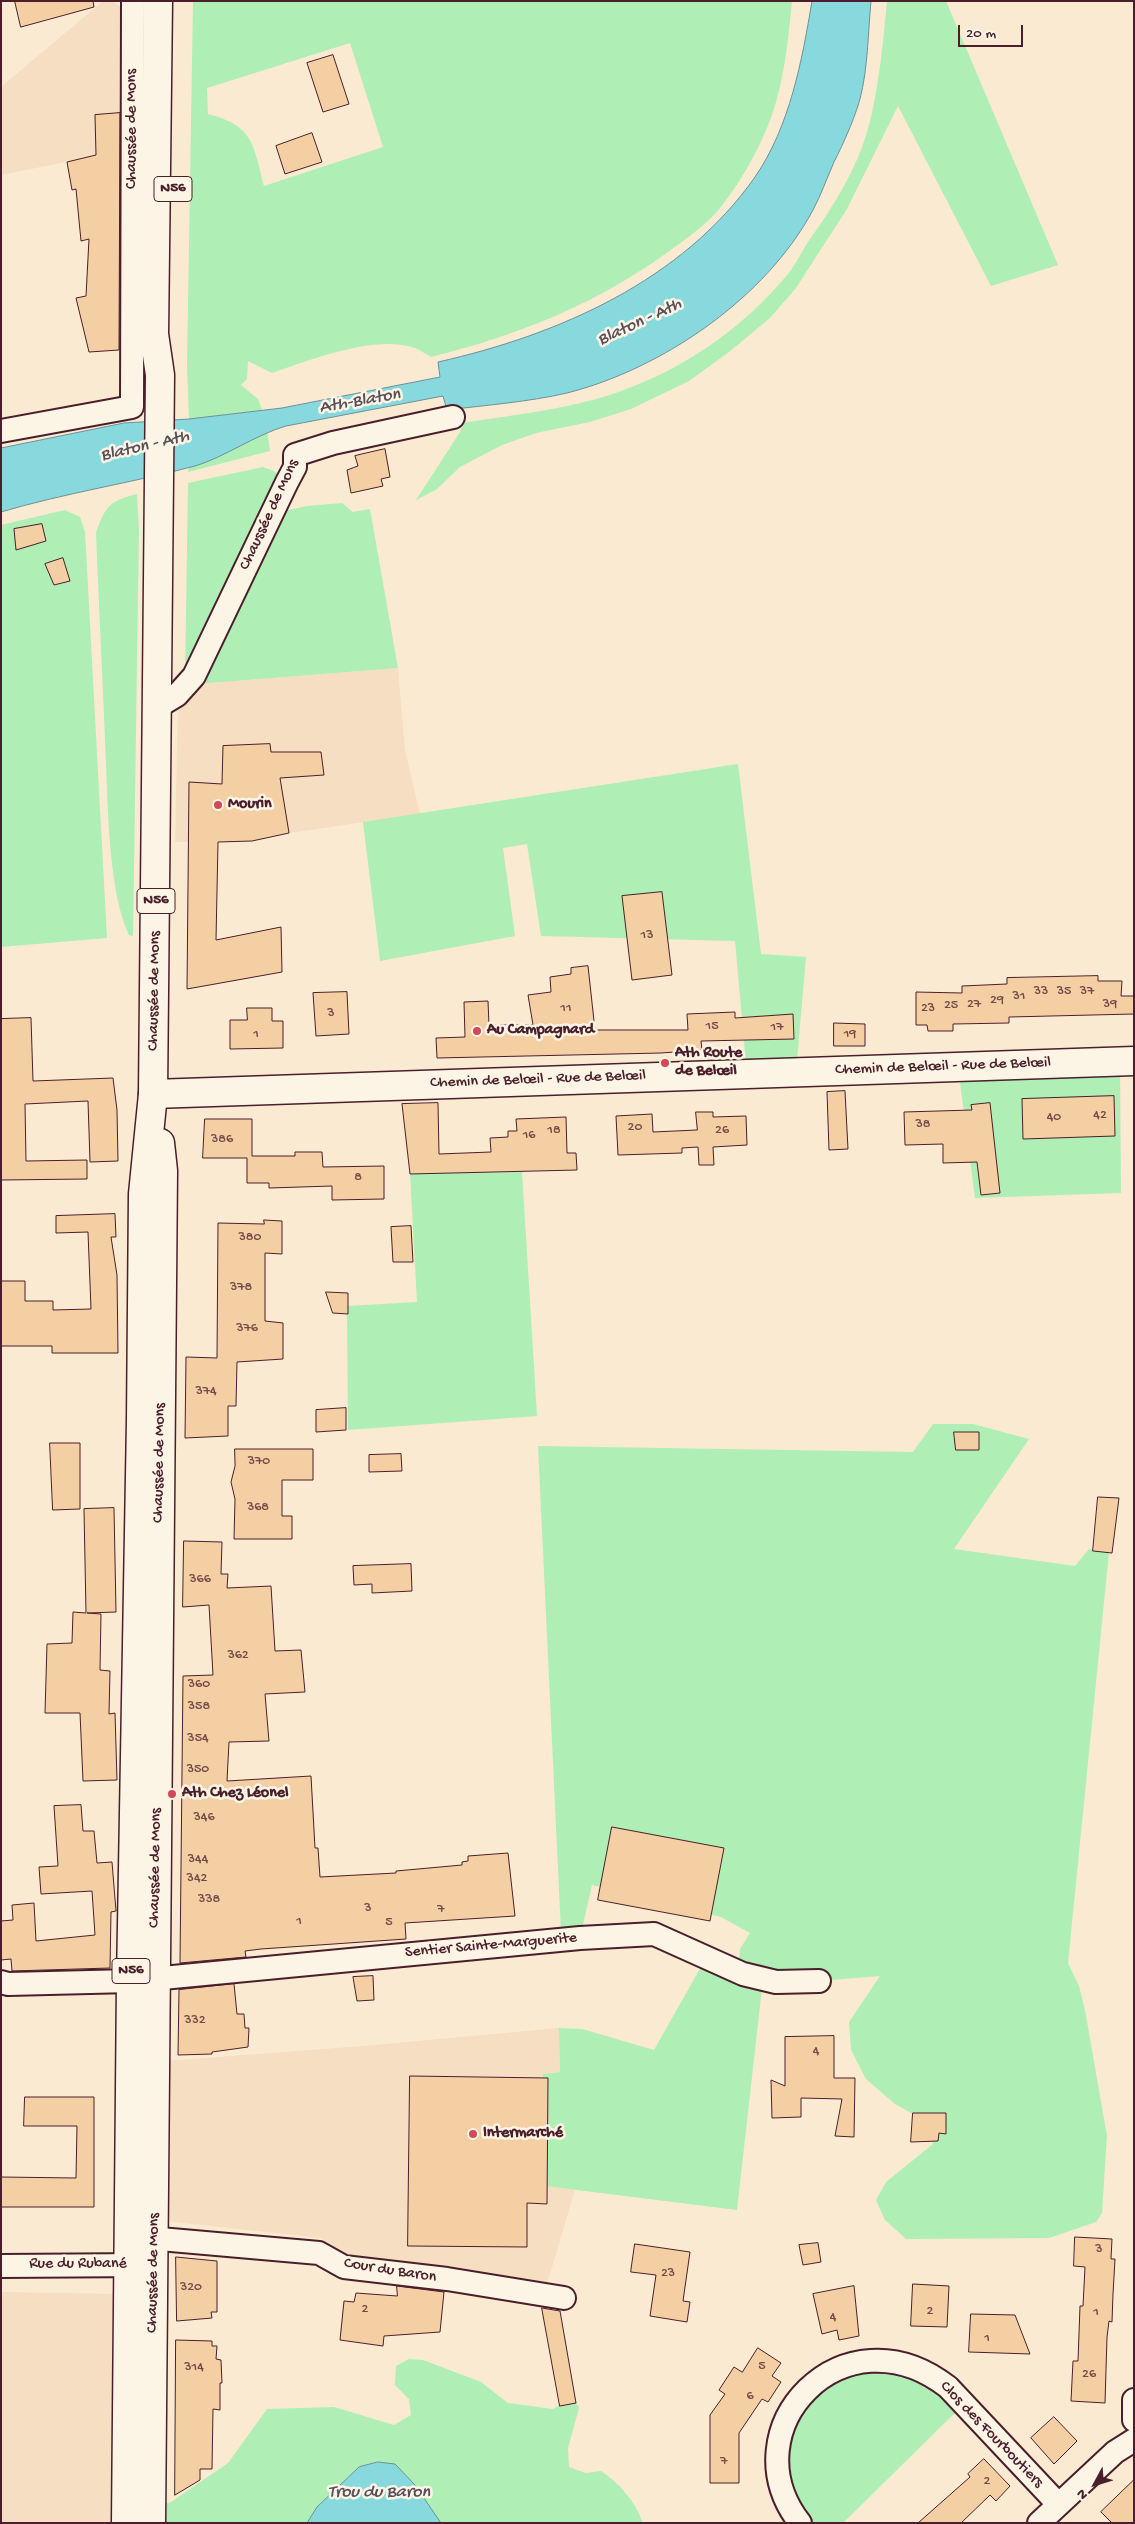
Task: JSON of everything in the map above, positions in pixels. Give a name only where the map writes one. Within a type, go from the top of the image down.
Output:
[{"type":"main road","name":"Chaussée de Mons","points":[[126,2523],[141,2265],[155,2239],[143,1979],[141,1440],[143,1194],[153,1094],[158,707],[160,375],[154,334],[158,1]]},
{"type":"main road","name":"Chaussée de Mons","points":[[160,375],[170,333],[177,1]]},
{"type":"main road","name":"Chemin de Belœil - Rue de Belœil","points":[[153,1094],[1134,1061]]},
{"type":"main road","name":"Chaussée de Mons","points":[[143,1979],[128,2236],[141,2265],[151,2523]]},
{"type":"street","name":"Chaussée de Mons","points":[[1,431],[132,407],[133,1]]},
{"type":"street","name":"Chaussée de Mons","points":[[158,707],[177,695],[194,676],[295,466],[295,455],[333,443],[453,417]]},
{"type":"street","name":"Sentier Sainte-Marguerite","points":[[1,1982],[8,1984],[143,1979],[580,1938],[654,1934],[743,1974],[776,1982],[819,1981]]},
{"type":"street","name":"Cour du Baron","points":[[128,2236],[319,2253],[344,2267],[447,2279],[564,2298]]},
{"type":"street","name":"Rue du Rubané","points":[[1,2266],[141,2265]]},
{"type":"street","name":"Clos des Fourboutiers","points":[[800,2523],[791,2512],[782,2491],[777,2461],[780,2438],[790,2411],[805,2392],[823,2376],[849,2364],[870,2360],[893,2361],[914,2366],[931,2374],[948,2387],[1058,2504]]},
{"type":"street","points":[[1134,2400],[1134,2420]]},
{"type":"street","points":[[1039,2523],[1115,2452],[1134,2440]]},
{"type":"shaded area","points":[[103,1],[111,1],[133,13],[131,149],[1,175],[1,87]]},
{"type":"shaded area","points":[[398,668],[405,750],[420,814],[289,833],[252,841],[175,842],[178,706],[197,684]]},
{"type":"shaded area","points":[[559,2028],[560,2072],[543,2074],[546,2186],[575,2190],[544,2294],[361,2264],[321,2238],[165,2221],[165,2061],[363,2046]]},
{"type":"shaded area","points":[[1,2292],[117,2294],[112,2523],[1,2523]]},
{"type":"green space","points":[[193,1],[792,1],[782,79],[769,123],[748,167],[720,208],[695,232],[640,271],[612,288],[584,303],[525,328],[495,339],[431,357],[415,348],[381,344],[343,350],[272,373],[248,361],[247,379],[241,385],[258,399],[262,410],[189,419],[187,366]],"holes":[[[350,43],[383,147],[264,186],[254,148],[243,131],[235,124],[208,114],[207,88]]]},
{"type":"green space","points":[[887,1],[946,1],[1058,265],[991,286],[898,106],[847,209],[796,288],[770,318],[729,352],[689,381],[631,409],[590,422],[536,433],[502,445],[460,467],[437,489],[416,500],[460,432],[463,423],[568,406],[609,395],[652,379],[674,368],[716,341],[736,326],[772,292],[791,270],[830,209],[844,186],[861,150],[867,134],[875,97]]},
{"type":"green space","points":[[267,431],[270,451],[188,472],[189,467]]},
{"type":"green space","points":[[263,467],[274,471],[282,479],[185,680],[188,483]]},
{"type":"green space","points":[[137,494],[139,529],[133,936],[129,935],[122,918],[113,875],[108,805],[96,533],[102,517],[109,506],[120,499]]},
{"type":"green space","points":[[342,503],[353,512],[370,509],[398,668],[197,684],[279,512],[307,506]]},
{"type":"green space","points":[[65,510],[80,517],[85,532],[107,938],[1,947],[1,525]]},
{"type":"green space","points":[[738,764],[761,954],[806,957],[796,1072],[747,1074],[735,941],[541,936],[527,844],[503,848],[515,936],[380,961],[363,822]]},
{"type":"green space","points":[[1120,1062],[1121,1193],[975,1198],[958,1067]]},
{"type":"green space","points":[[522,1172],[537,1416],[348,1430],[347,1306],[417,1302],[410,1173]]},
{"type":"green space","points":[[933,1424],[973,1424],[1029,1439],[954,1549],[1075,1566],[1089,1549],[1109,1552],[1068,1963],[1079,1986],[1085,2010],[1107,2136],[1102,2213],[1096,2222],[1049,2238],[906,2239],[885,2220],[876,2200],[886,2182],[933,2144],[926,2121],[895,2104],[866,2079],[851,2050],[849,2022],[880,1976],[819,1981],[763,1979],[737,2210],[545,2186],[543,2074],[560,2072],[559,2028],[582,2029],[654,2050],[706,1958],[739,1961],[740,1949],[750,1933],[721,1917],[592,1885],[580,1938],[561,1932],[538,1446],[913,1452]]},
{"type":"green space","points":[[409,2359],[423,2360],[481,2382],[508,2403],[553,2409],[564,2402],[576,2402],[579,2408],[568,2448],[569,2467],[586,2473],[601,2471],[608,2476],[621,2487],[631,2500],[643,2523],[441,2523],[415,2485],[378,2462],[359,2467],[317,2507],[307,2523],[164,2523],[164,2504],[171,2502],[228,2463],[267,2409],[334,2407],[394,2425],[411,2415],[409,2399],[395,2385],[396,2366]]},
{"type":"green space","points":[[870,2360],[964,2404],[843,2523],[800,2523],[782,2491],[790,2411]]},
{"type":"water","points":[[812,1],[871,1],[865,75],[852,123],[816,204],[793,242],[768,272],[740,300],[708,326],[674,348],[639,367],[603,382],[567,393],[522,401],[447,410],[443,396],[286,426],[195,466],[49,499],[1,512],[1,448],[124,423],[189,419],[282,408],[440,377],[438,362],[483,351],[572,319],[614,298],[654,274],[692,246],[725,214],[755,177],[767,157],[786,115],[793,92],[804,47]]},
{"type":"water","name":"Trou du Baron","points":[[378,2462],[395,2464],[415,2485],[441,2523],[307,2523],[317,2507],[359,2467]]},
{"type":"building","points":[[15,1],[93,1],[94,7],[21,27]]},
{"type":"building","points":[[333,55],[349,104],[323,112],[307,63]]},
{"type":"building","points":[[120,113],[119,350],[89,352],[76,298],[86,296],[89,239],[81,241],[76,189],[72,190],[67,162],[96,155],[95,115]]},
{"type":"building","points":[[312,133],[322,162],[285,174],[276,146]]},
{"type":"building","points":[[385,449],[390,477],[381,479],[383,486],[351,493],[347,470],[358,466],[355,456]]},
{"type":"building","points":[[42,524],[46,541],[16,550],[14,529]]},
{"type":"building","points":[[63,558],[70,581],[54,585],[45,564]]},
{"type":"building","points":[[270,744],[271,752],[321,752],[324,775],[280,778],[289,833],[252,841],[218,842],[216,940],[281,927],[282,972],[187,989],[189,782],[222,784],[223,746]]},
{"type":"building","points":[[662,892],[672,975],[632,980],[622,896]]},
{"type":"building","points":[[588,966],[595,1030],[688,1030],[687,1014],[735,1012],[735,1018],[793,1014],[794,1039],[701,1041],[702,1050],[661,1053],[437,1058],[436,1038],[465,1037],[464,1002],[488,1001],[489,1025],[533,1025],[528,995],[551,992],[550,977],[571,974],[571,968]]},
{"type":"building","points":[[1098,976],[1098,981],[1122,981],[1121,996],[1134,996],[1134,1014],[1009,1017],[1009,1023],[953,1024],[953,1031],[928,1031],[927,1025],[916,1025],[916,992],[962,993],[962,986],[1007,984],[1007,978]]},
{"type":"building","points":[[347,992],[349,1034],[316,1036],[313,993]]},
{"type":"building","points":[[247,1008],[272,1008],[272,1021],[283,1021],[283,1048],[230,1049],[230,1020],[247,1020]]},
{"type":"building","points":[[31,1018],[33,1081],[113,1078],[117,1110],[118,1161],[90,1162],[88,1101],[25,1104],[26,1161],[87,1160],[87,1179],[1,1180],[1,1019]]},
{"type":"building","points":[[834,1023],[865,1024],[865,1046],[834,1046]]},
{"type":"building","points":[[845,1091],[848,1149],[829,1150],[827,1092]]},
{"type":"building","points":[[1114,1096],[1115,1136],[1023,1139],[1022,1099]]},
{"type":"building","points":[[438,1103],[439,1154],[491,1152],[490,1138],[508,1137],[508,1131],[517,1131],[516,1119],[566,1117],[567,1153],[576,1153],[577,1170],[410,1174],[402,1104]]},
{"type":"building","points":[[990,1103],[1000,1193],[981,1195],[977,1162],[943,1163],[943,1144],[905,1145],[904,1112],[972,1110],[971,1105]]},
{"type":"building","points":[[696,1112],[713,1112],[713,1117],[746,1116],[747,1145],[713,1147],[714,1165],[699,1165],[698,1147],[682,1148],[682,1153],[618,1155],[616,1116],[652,1114],[653,1132],[697,1130]]},
{"type":"building","points":[[205,1119],[252,1119],[252,1156],[295,1156],[295,1152],[322,1152],[323,1167],[384,1166],[384,1199],[332,1200],[332,1186],[269,1188],[269,1183],[247,1183],[247,1158],[203,1158]]},
{"type":"building","points":[[115,1214],[116,1237],[111,1237],[117,1275],[118,1353],[52,1353],[52,1346],[1,1346],[1,1281],[25,1281],[25,1301],[53,1301],[53,1310],[91,1309],[88,1232],[56,1233],[56,1216]]},
{"type":"building","points":[[264,1220],[282,1221],[282,1254],[265,1253],[265,1321],[283,1323],[283,1359],[237,1362],[236,1406],[228,1406],[228,1436],[185,1438],[186,1357],[217,1358],[218,1223],[264,1224]]},
{"type":"building","points":[[411,1226],[413,1262],[393,1262],[391,1227]]},
{"type":"building","points":[[326,1292],[348,1293],[348,1314],[333,1313]]},
{"type":"building","points":[[346,1408],[346,1430],[316,1432],[316,1410]]},
{"type":"building","points":[[954,1432],[979,1432],[979,1450],[956,1450]]},
{"type":"building","points":[[50,1443],[80,1443],[80,1509],[53,1510]]},
{"type":"building","points":[[235,1449],[313,1449],[313,1480],[282,1480],[282,1516],[292,1516],[292,1539],[234,1539],[235,1499],[231,1482],[235,1466]]},
{"type":"building","points":[[401,1454],[402,1471],[369,1472],[369,1455]]},
{"type":"building","points":[[1098,1497],[1119,1498],[1112,1553],[1093,1551]]},
{"type":"building","points":[[114,1508],[116,1612],[87,1613],[101,1614],[100,1670],[110,1671],[109,1714],[115,1713],[117,1780],[83,1781],[80,1713],[45,1713],[47,1644],[72,1643],[73,1612],[86,1613],[84,1509]]},
{"type":"building","points":[[184,1541],[222,1542],[221,1574],[228,1574],[227,1588],[271,1586],[275,1651],[301,1650],[305,1692],[265,1694],[269,1741],[229,1742],[227,1781],[311,1776],[315,1848],[318,1848],[320,1877],[396,1873],[396,1871],[462,1865],[462,1862],[468,1861],[468,1856],[508,1853],[515,1916],[405,1923],[406,1939],[261,1949],[245,1951],[246,1957],[180,1963],[183,1676],[213,1675],[209,1605],[183,1607]]},
{"type":"building","points":[[411,1564],[412,1591],[372,1593],[372,1584],[354,1585],[353,1566]]},
{"type":"building","points":[[81,1805],[83,1831],[94,1831],[97,1863],[112,1862],[116,1911],[111,1912],[110,1968],[12,1971],[11,1959],[1,1960],[1,1921],[13,1920],[12,1905],[34,1903],[36,1941],[95,1935],[92,1891],[41,1894],[39,1867],[58,1866],[54,1806]]},
{"type":"building","points":[[612,1827],[724,1848],[710,1921],[598,1900]]},
{"type":"building","points":[[373,1976],[374,2000],[357,2001],[353,1977]]},
{"type":"building","points":[[234,1984],[237,2014],[244,2014],[245,2028],[249,2028],[248,2047],[212,2052],[212,2054],[178,2055],[179,1990]]},
{"type":"building","points":[[834,2036],[834,2078],[855,2078],[854,2137],[835,2136],[842,2099],[801,2098],[801,2117],[772,2118],[771,2080],[785,2086],[785,2037]]},
{"type":"building","points":[[410,2076],[548,2078],[547,2204],[527,2203],[527,2247],[408,2246]]},
{"type":"building","points":[[25,2097],[94,2097],[94,2207],[1,2207],[1,2177],[76,2178],[77,2126],[24,2126]]},
{"type":"building","points":[[913,2113],[946,2113],[946,2134],[939,2133],[938,2141],[911,2142]]},
{"type":"building","points":[[1075,2237],[1112,2239],[1111,2259],[1115,2259],[1112,2322],[1109,2321],[1107,2337],[1105,2403],[1071,2401],[1073,2361],[1078,2361],[1080,2306],[1083,2306],[1085,2267],[1074,2266]]},
{"type":"building","points":[[818,2243],[821,2262],[803,2265],[799,2245]]},
{"type":"building","points":[[635,2244],[690,2252],[683,2301],[690,2302],[687,2322],[650,2316],[656,2275],[631,2272]]},
{"type":"building","points":[[176,2257],[217,2261],[217,2312],[211,2312],[212,2318],[177,2321]]},
{"type":"building","points":[[913,2284],[949,2286],[947,2327],[911,2326]]},
{"type":"building","points":[[397,2286],[444,2292],[440,2332],[384,2336],[383,2346],[340,2340],[344,2301],[354,2302],[356,2293],[397,2296]]},
{"type":"building","points":[[854,2286],[859,2336],[839,2340],[837,2330],[822,2334],[813,2294]]},
{"type":"building","points":[[542,2308],[560,2311],[576,2403],[560,2406]]},
{"type":"building","points":[[971,2314],[1015,2315],[1030,2354],[969,2352]]},
{"type":"building","points":[[176,2340],[212,2341],[212,2346],[217,2346],[216,2359],[221,2360],[222,2383],[220,2383],[220,2410],[213,2409],[212,2469],[200,2469],[200,2480],[175,2495]]},
{"type":"building","points":[[758,2348],[781,2363],[772,2376],[781,2382],[768,2402],[762,2399],[739,2433],[739,2483],[710,2483],[710,2415],[725,2394],[719,2390],[734,2367],[742,2372]]},
{"type":"building","points":[[1054,2417],[1077,2441],[1054,2464],[1031,2438]]},
{"type":"building","points":[[984,2459],[1010,2486],[996,2501],[990,2495],[961,2523],[918,2523],[970,2477],[968,2474]]},
{"type":"building","points":[[1134,2480],[1134,2523],[1112,2523],[1101,2512]]},
{"type":"place","name":"Mourin","points":[[218,805]]},
{"type":"place","name":"Au Campagnard","points":[[477,1031]]},
{"type":"place","name":"Ath Route de Belœil","points":[[665,1063]]},
{"type":"place","name":"Ath Chez Léonel","points":[[172,1794]]},
{"type":"place","name":"Intermarché","points":[[473,2134]]},
{"type":"water label","name":"Blaton - Ath","points":[[640,323]]},
{"type":"water label","name":"Ath-Blaton","points":[[360,402]]},
{"type":"water label","name":"Blaton - Ath","points":[[145,447]]}]
